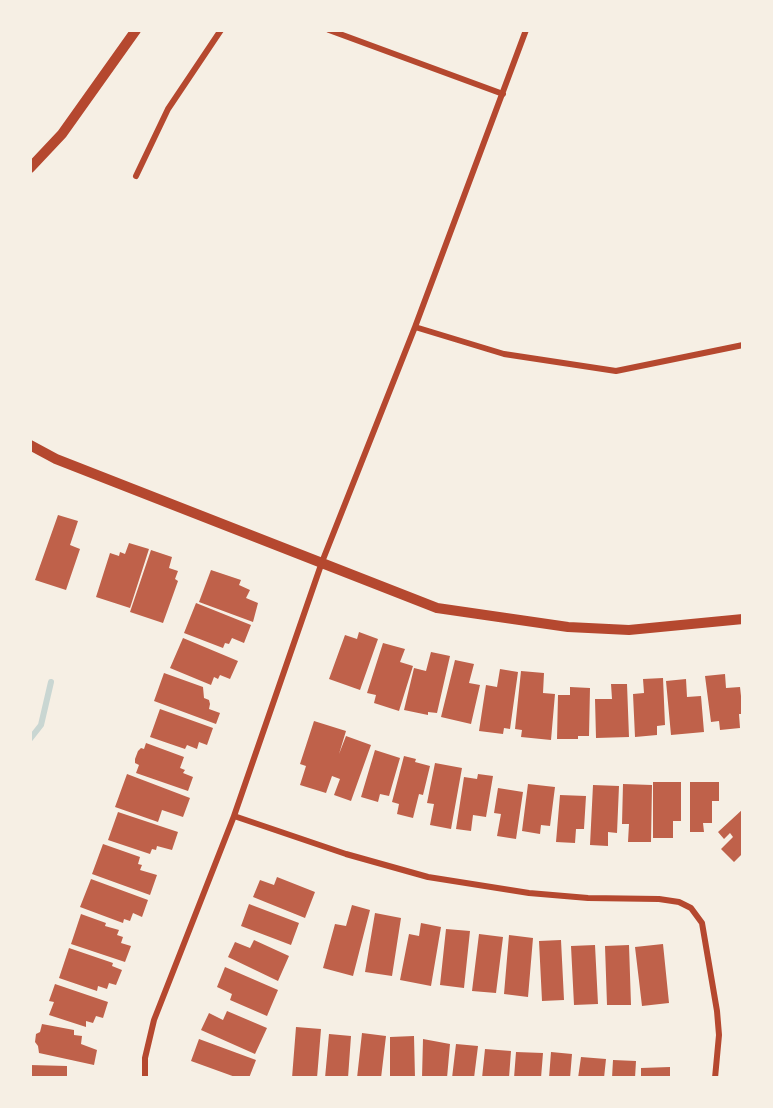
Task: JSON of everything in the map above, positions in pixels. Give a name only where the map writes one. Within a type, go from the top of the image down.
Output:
[{"type":"street","points":[[30,168],[62,134],[136,30]]},
{"type":"street","points":[[136,176],[168,109],[220,30]]},
{"type":"street","points":[[329,30],[503,94]]},
{"type":"street","points":[[145,1078],[145,1058],[154,1020],[234,816],[322,562],[415,327],[526,30]]},
{"type":"street","points":[[415,327],[504,354],[616,371],[743,345]]},
{"type":"street","points":[[30,445],[56,459],[437,608],[568,627],[629,630],[743,619]]},
{"type":"street","points":[[234,816],[346,854],[428,877],[529,893],[588,898],[659,899],[679,902],[691,908],[702,923],[717,1011],[719,1035],[715,1078]]},
{"type":"building","points":[[58,515],[78,521],[70,545],[80,549],[66,590],[35,580]]},
{"type":"building","points":[[129,543],[149,549],[130,608],[96,597],[110,553],[119,556],[120,552],[125,554]]},
{"type":"building","points":[[151,550],[172,557],[169,568],[178,571],[175,579],[178,581],[163,623],[130,612]]},
{"type":"building","points":[[211,570],[241,580],[239,585],[250,590],[246,598],[258,603],[253,622],[199,602]]},
{"type":"building","points":[[196,603],[251,625],[244,643],[232,638],[229,644],[225,643],[223,648],[184,633]]},
{"type":"building","points":[[359,632],[378,639],[360,690],[329,679],[345,635],[357,639]]},
{"type":"building","points":[[183,638],[238,661],[230,679],[220,675],[218,679],[214,677],[211,685],[170,668]]},
{"type":"building","points":[[383,643],[405,649],[400,662],[413,666],[399,711],[374,703],[376,695],[367,693]]},
{"type":"building","points":[[431,652],[450,656],[437,713],[428,712],[428,715],[404,710],[414,668],[426,671]]},
{"type":"building","points":[[455,660],[474,664],[469,683],[480,685],[471,724],[441,717]]},
{"type":"building","points":[[500,669],[518,672],[510,729],[504,728],[503,734],[479,731],[486,685],[497,687]]},
{"type":"building","points":[[521,671],[544,673],[543,693],[555,694],[551,740],[521,737],[522,730],[515,729]]},
{"type":"building","points":[[164,673],[203,687],[204,698],[209,700],[209,709],[220,713],[216,724],[154,701]]},
{"type":"building","points":[[725,674],[726,688],[740,687],[743,714],[739,714],[740,728],[720,730],[719,721],[711,722],[705,676]]},
{"type":"building","points":[[663,678],[665,725],[657,726],[657,735],[635,737],[633,694],[644,693],[643,679]]},
{"type":"building","points":[[686,679],[687,697],[701,696],[704,732],[671,735],[666,681]]},
{"type":"building","points":[[611,684],[627,684],[629,737],[596,738],[595,699],[612,699]]},
{"type":"building","points":[[570,687],[590,688],[589,736],[578,736],[578,739],[557,739],[558,695],[570,695]]},
{"type":"building","points":[[160,709],[213,728],[207,745],[199,742],[197,749],[187,745],[185,749],[150,737]]},
{"type":"building","points":[[314,721],[346,731],[339,754],[346,736],[371,745],[351,801],[334,795],[340,779],[332,776],[326,793],[300,785],[306,766],[300,764]]},
{"type":"building","points":[[146,743],[184,757],[180,768],[185,770],[183,773],[193,777],[188,791],[136,773],[139,765],[135,763],[135,759],[138,751],[141,748],[144,749]]},
{"type":"building","points":[[375,750],[400,758],[389,796],[380,794],[378,802],[361,797]]},
{"type":"building","points":[[404,756],[430,766],[423,795],[419,794],[413,818],[397,814],[399,804],[392,802]]},
{"type":"building","points":[[435,763],[462,768],[451,829],[430,825],[434,804],[427,803]]},
{"type":"building","points":[[127,774],[190,798],[183,817],[162,810],[158,822],[115,807]]},
{"type":"building","points":[[478,774],[493,776],[486,817],[473,815],[471,831],[456,829],[464,777],[477,779]]},
{"type":"building","points":[[653,782],[681,782],[681,821],[673,821],[673,838],[653,838]]},
{"type":"building","points":[[690,782],[719,782],[719,801],[712,801],[712,823],[703,823],[704,832],[690,832]]},
{"type":"building","points":[[528,784],[555,787],[550,826],[541,825],[540,834],[522,831]]},
{"type":"building","points":[[623,784],[652,785],[651,842],[628,842],[629,824],[622,824]]},
{"type":"building","points":[[593,785],[619,786],[617,833],[608,832],[608,846],[590,845]]},
{"type":"building","points":[[498,788],[523,792],[516,839],[497,836],[501,814],[494,813]]},
{"type":"building","points":[[560,795],[586,796],[584,829],[576,829],[575,843],[556,842]]},
{"type":"building","points":[[743,809],[743,853],[734,862],[721,849],[733,837],[730,833],[724,839],[718,832]]},
{"type":"building","points":[[118,812],[178,832],[172,850],[157,846],[156,850],[152,849],[150,854],[108,840]]},
{"type":"building","points":[[103,844],[140,857],[138,864],[142,865],[140,870],[157,875],[150,895],[92,874]]},
{"type":"building","points":[[277,877],[315,892],[305,918],[253,897],[260,880],[274,885]]},
{"type":"building","points":[[91,879],[148,900],[142,917],[133,913],[130,921],[124,919],[123,923],[80,907]]},
{"type":"building","points":[[249,904],[299,923],[291,945],[241,926]]},
{"type":"building","points":[[352,905],[370,910],[353,976],[323,968],[335,924],[346,926]]},
{"type":"building","points":[[375,913],[401,918],[392,976],[365,972]]},
{"type":"building","points":[[81,914],[119,930],[117,935],[123,937],[121,943],[131,946],[125,962],[71,944]]},
{"type":"building","points":[[421,923],[441,927],[431,986],[400,980],[409,934],[419,936]]},
{"type":"building","points":[[446,929],[470,931],[464,988],[440,985]]},
{"type":"building","points":[[479,934],[503,937],[496,993],[472,991]]},
{"type":"building","points":[[509,935],[533,938],[528,997],[504,994]]},
{"type":"building","points":[[254,940],[289,956],[278,981],[228,957],[235,942],[250,948]]},
{"type":"building","points":[[561,940],[564,1000],[542,1001],[539,941]]},
{"type":"building","points":[[663,944],[669,1003],[642,1006],[635,947]]},
{"type":"building","points":[[595,945],[598,1004],[574,1005],[571,946]]},
{"type":"building","points":[[629,945],[631,1005],[607,1005],[605,946]]},
{"type":"building","points":[[69,948],[113,963],[112,966],[122,970],[116,985],[109,983],[107,989],[98,986],[97,991],[59,978]]},
{"type":"building","points":[[225,967],[278,990],[267,1016],[230,1000],[232,994],[217,987]]},
{"type":"building","points":[[55,984],[108,1002],[103,1018],[96,1016],[93,1023],[86,1021],[86,1027],[49,1015],[54,1002],[49,1001]]},
{"type":"building","points":[[227,1011],[267,1028],[255,1054],[201,1030],[209,1013],[223,1020]]},
{"type":"building","points":[[42,1024],[74,1030],[74,1035],[82,1036],[81,1044],[97,1050],[94,1065],[39,1053],[35,1042],[36,1034],[40,1032]]},
{"type":"building","points":[[296,1027],[321,1029],[317,1078],[292,1078]]},
{"type":"building","points":[[362,1033],[386,1036],[381,1078],[357,1078]]},
{"type":"building","points":[[329,1034],[351,1036],[348,1078],[325,1078]]},
{"type":"building","points":[[414,1036],[415,1078],[390,1078],[390,1037]]},
{"type":"building","points":[[199,1039],[256,1060],[249,1078],[238,1078],[191,1061]]},
{"type":"building","points":[[423,1039],[450,1044],[447,1078],[422,1078]]},
{"type":"building","points":[[456,1044],[478,1046],[474,1078],[452,1078]]},
{"type":"building","points":[[485,1049],[511,1051],[509,1078],[482,1078]]},
{"type":"building","points":[[516,1052],[543,1053],[541,1078],[514,1078]]},
{"type":"building","points":[[551,1052],[572,1054],[570,1078],[549,1078]]},
{"type":"building","points":[[581,1057],[606,1059],[604,1078],[578,1078]]},
{"type":"building","points":[[613,1060],[636,1061],[635,1078],[612,1078]]},
{"type":"building","points":[[30,1065],[67,1066],[67,1078],[30,1078]]},
{"type":"building","points":[[670,1067],[670,1078],[641,1078],[641,1068]]},
{"type":"waterway","points":[[30,739],[41,725],[51,682]]}]
